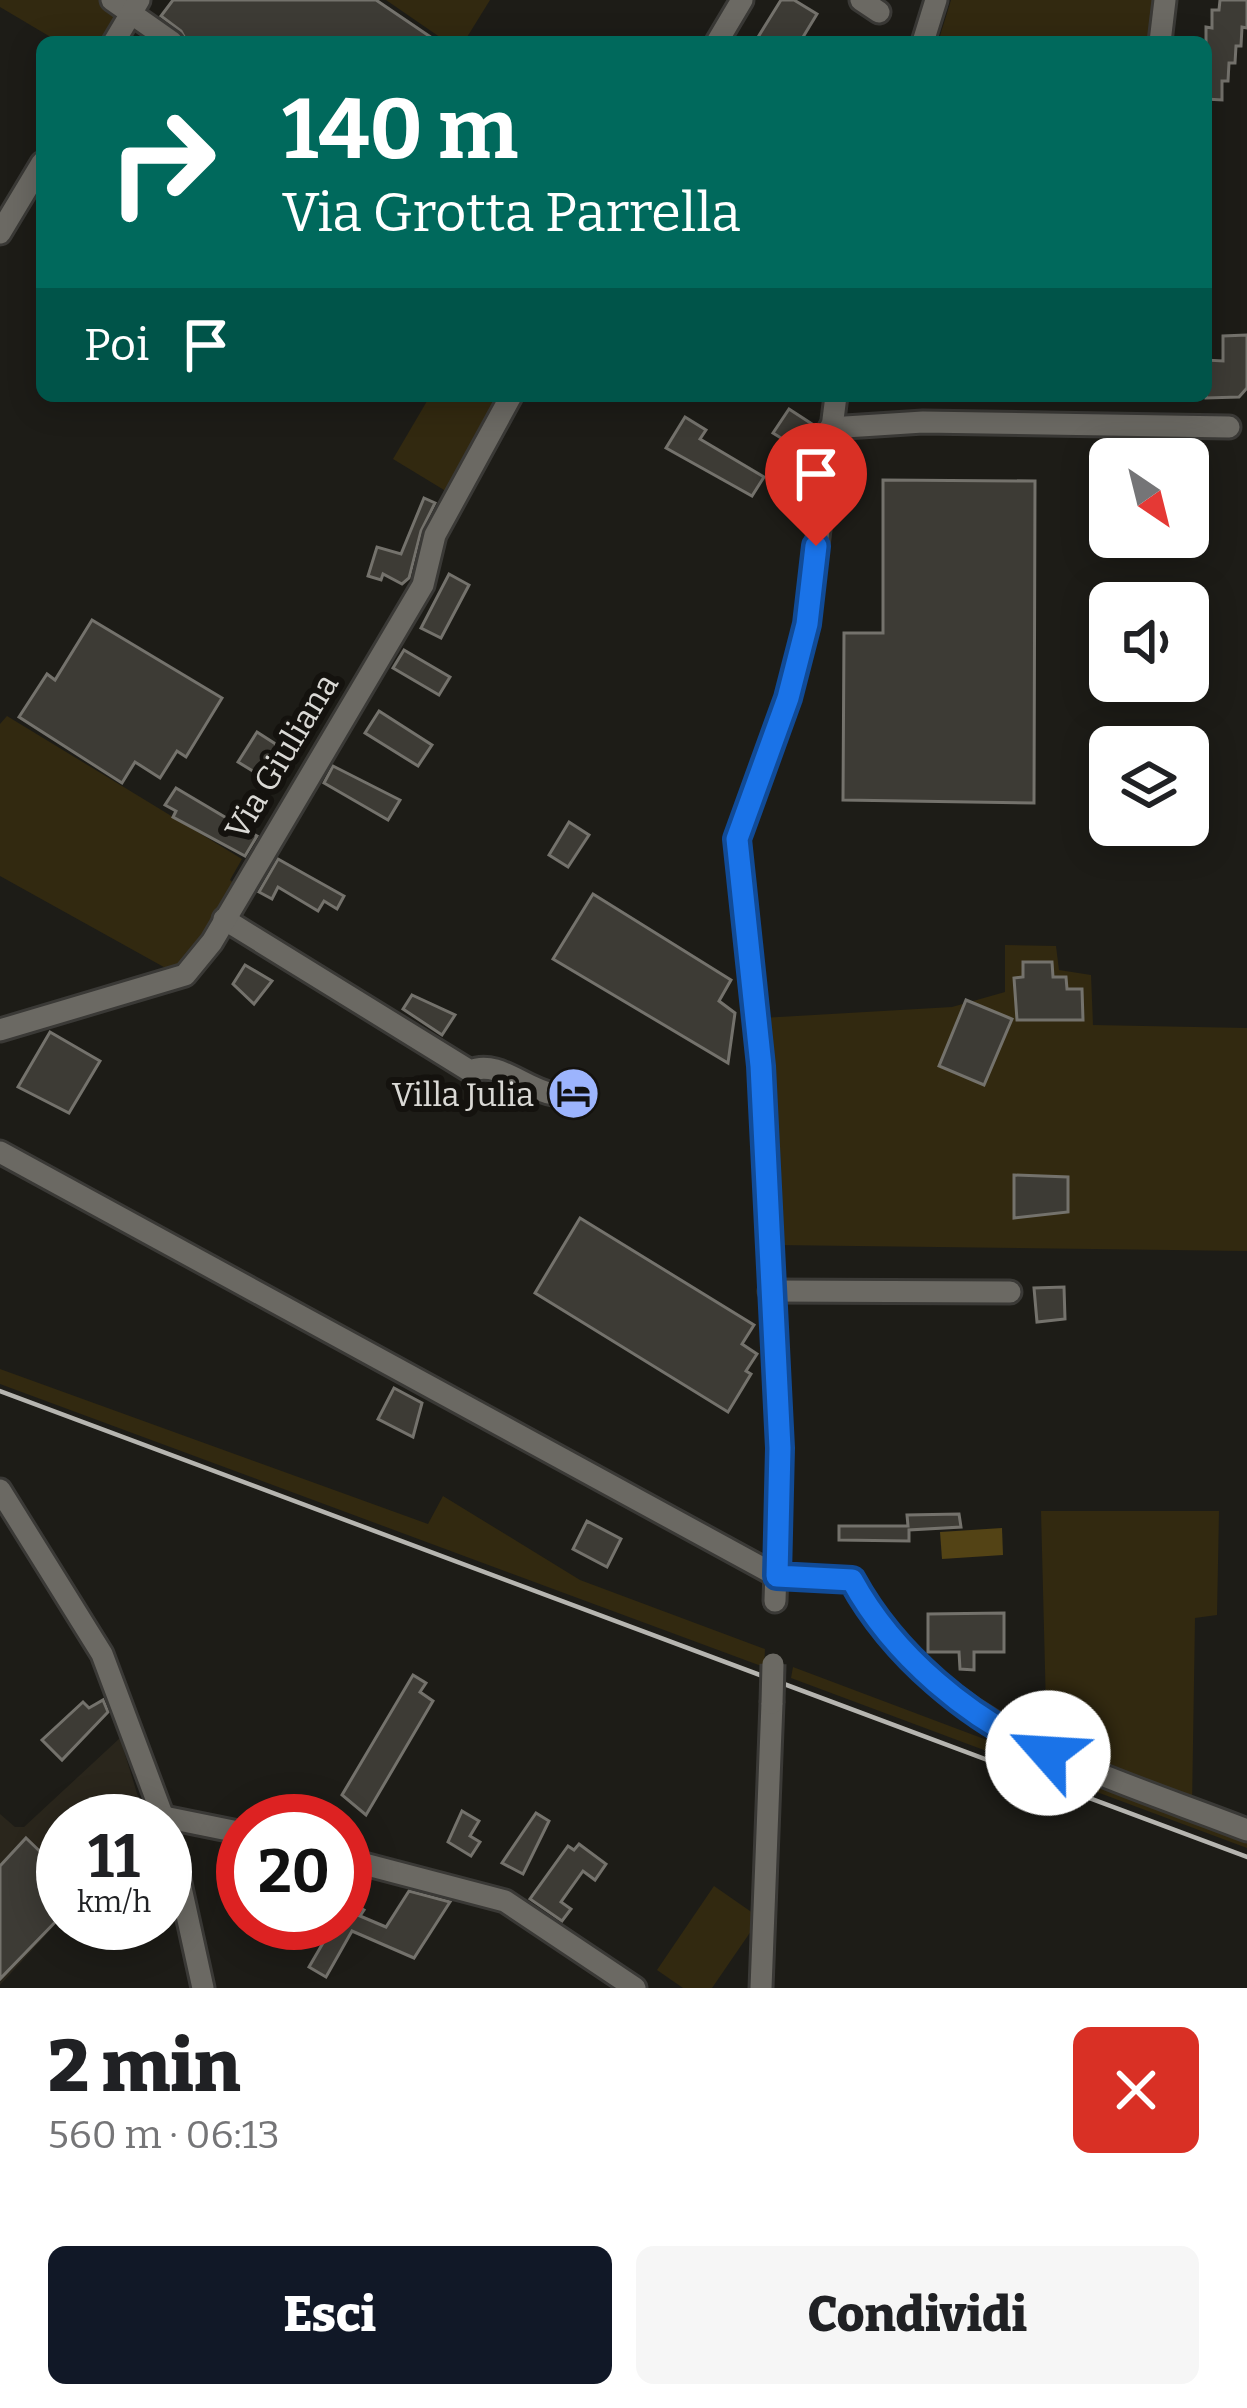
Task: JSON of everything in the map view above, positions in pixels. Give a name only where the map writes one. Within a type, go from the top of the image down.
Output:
[{"type":"street","points":[[112,0],[135,8],[165,36]]},
{"type":"street","points":[[721,36],[742,0]]},
{"type":"street","points":[[925,36],[936,0]]},
{"type":"street","points":[[1161,36],[1165,0]]},
{"type":"street","points":[[118,36],[135,8]]},
{"type":"street","points":[[0,233],[36,173]]},
{"type":"street","name":"Via Giuliana","points":[[0,1030],[185,975],[224,919],[423,585],[435,536],[509,402]]},
{"type":"street","points":[[775,1601],[780,1448],[761,1066],[737,839],[788,698],[807,624],[835,402]]},
{"type":"street","points":[[830,428],[923,422],[1229,427]]},
{"type":"street","points":[[224,919],[470,1071],[494,1067],[532,1090],[553,1094]]},
{"type":"street","points":[[0,1152],[777,1576],[852,1580],[866,1605],[961,1706],[1048,1753],[1247,1830]]},
{"type":"street","points":[[770,1291],[1010,1292]]},
{"type":"street","points":[[0,1490],[102,1654],[155,1794]]},
{"type":"street","points":[[761,1988],[773,1664]]},
{"type":"street","points":[[372,1866],[506,1901],[635,1988]]},
{"type":"street","points":[[192,1940],[203,1988]]},
{"type":"shaded area","points":[[0,0],[134,0],[111,36],[49,36],[0,7]]},
{"type":"shaded area","points":[[386,0],[490,0],[468,36],[438,36]]},
{"type":"shaded area","points":[[951,0],[1158,0],[1155,36],[940,36]]},
{"type":"shaded area","points":[[426,402],[501,402],[449,493],[393,459]]},
{"type":"shaded area","points":[[7,716],[242,859],[230,880],[235,884],[200,943],[171,971],[0,876],[0,724]]},
{"type":"shaded area","points":[[1005,945],[1056,946],[1059,970],[1091,975],[1093,1025],[1247,1028],[1247,1251],[774,1245],[761,1018],[952,1007],[1005,992]]},
{"type":"shaded area","points":[[0,1369],[428,1524],[443,1496],[580,1580],[765,1649],[764,1667],[0,1384]]},
{"type":"shaded area","points":[[1041,1511],[1219,1511],[1217,1615],[1195,1618],[1192,1807],[1047,1747]]},
{"type":"shaded area","points":[[1002,1528],[1003,1555],[942,1559],[940,1532]]},
{"type":"shaded area","points":[[793,1667],[1247,1838],[1247,1848],[791,1678]]},
{"type":"shaded area","points":[[120,1738],[137,1794],[60,1794]]},
{"type":"shaded area","points":[[0,1814],[15,1827],[24,1827],[36,1816],[36,1946],[0,1985]]},
{"type":"shaded area","points":[[714,1886],[760,1918],[712,1988],[683,1988],[657,1970]]},
{"type":"building","points":[[173,0],[376,0],[429,36],[184,36],[161,16]]},
{"type":"building","points":[[781,0],[794,0],[817,14],[804,36],[759,36]]},
{"type":"building","points":[[1220,0],[1247,0],[1247,28],[1242,27],[1235,63],[1229,63],[1228,81],[1222,81],[1222,100],[1212,99],[1212,36],[1206,36],[1206,27],[1212,28],[1212,10],[1219,10]]},
{"type":"building","points":[[1247,335],[1247,388],[1239,397],[1212,398],[1212,360],[1223,361],[1223,336]]},
{"type":"building","points":[[789,409],[812,424],[797,448],[773,433]]},
{"type":"building","points":[[685,417],[706,430],[700,439],[764,477],[752,496],[666,448]]},
{"type":"building","points":[[883,480],[1035,481],[1034,803],[843,800],[844,633],[883,633]]},
{"type":"building","points":[[424,498],[435,503],[421,531],[409,578],[402,584],[383,574],[381,580],[368,576],[377,547],[401,554]]},
{"type":"building","points":[[449,574],[469,585],[441,638],[421,628]]},
{"type":"building","points":[[92,620],[222,698],[186,757],[177,751],[160,778],[135,762],[122,783],[19,717],[47,674],[55,680]]},
{"type":"building","points":[[404,650],[450,677],[439,695],[393,668]]},
{"type":"building","points":[[379,711],[432,745],[418,766],[365,733]]},
{"type":"building","points":[[257,732],[288,752],[269,781],[238,762]]},
{"type":"building","points":[[333,766],[400,800],[388,820],[324,783]]},
{"type":"building","points":[[176,788],[257,836],[245,856],[173,817],[176,811],[165,805]]},
{"type":"building","points":[[569,822],[589,835],[568,867],[549,855]]},
{"type":"building","points":[[278,859],[344,896],[337,909],[324,901],[318,911],[278,887],[272,899],[259,892]]},
{"type":"building","points":[[593,894],[731,980],[719,1001],[735,1013],[728,1063],[553,959]]},
{"type":"building","points":[[1023,962],[1052,962],[1053,977],[1066,977],[1067,989],[1082,989],[1083,1020],[1017,1020],[1014,978],[1023,977]]},
{"type":"building","points":[[245,965],[272,981],[254,1004],[233,984]]},
{"type":"building","points":[[412,995],[455,1015],[442,1035],[403,1009]]},
{"type":"building","points":[[966,1000],[1012,1019],[984,1085],[939,1066]]},
{"type":"building","points":[[50,1032],[100,1061],[69,1113],[18,1087]]},
{"type":"building","points":[[1014,1175],[1068,1177],[1068,1212],[1014,1218]]},
{"type":"building","points":[[580,1218],[754,1325],[742,1344],[757,1354],[728,1412],[535,1293]]},
{"type":"building","points":[[1064,1287],[1065,1319],[1037,1322],[1034,1288]]},
{"type":"building","points":[[394,1388],[422,1403],[413,1437],[378,1419]]},
{"type":"building","points":[[959,1514],[961,1527],[909,1530],[909,1541],[839,1540],[839,1526],[908,1526],[907,1515]]},
{"type":"building","points":[[587,1521],[621,1539],[607,1567],[573,1549]]},
{"type":"building","points":[[1004,1613],[1004,1652],[974,1652],[974,1670],[960,1669],[959,1652],[928,1652],[928,1614]]},
{"type":"building","points":[[413,1675],[426,1683],[420,1692],[433,1701],[372,1805],[372,1794],[343,1794]]},
{"type":"building","points":[[103,1700],[108,1712],[62,1760],[42,1740],[83,1702],[89,1708]]},
{"type":"building","points":[[462,1811],[479,1821],[470,1836],[480,1842],[471,1856],[448,1842]]},
{"type":"building","points":[[536,1813],[549,1821],[523,1874],[502,1863]]},
{"type":"building","points":[[26,1838],[36,1848],[36,1942],[0,1979],[0,1866]]},
{"type":"building","points":[[579,1844],[606,1864],[595,1880],[583,1871],[561,1902],[571,1909],[562,1921],[530,1899],[568,1846],[574,1850]]},
{"type":"building","points":[[409,1891],[450,1902],[414,1958],[372,1940],[372,1921],[386,1927]]},
{"type":"building","points":[[319,1950],[341,1950],[326,1977],[309,1967]]},
{"type":"railway","points":[[0,1391],[1247,1857]]},
{"type":"place","name":"Villa Julia","points":[[573,1094]]},
{"type":"route","points":[[816,546],[807,624],[788,698],[737,839],[761,1066],[780,1448],[777,1576],[852,1580],[866,1605],[961,1706],[1048,1753]]}]
